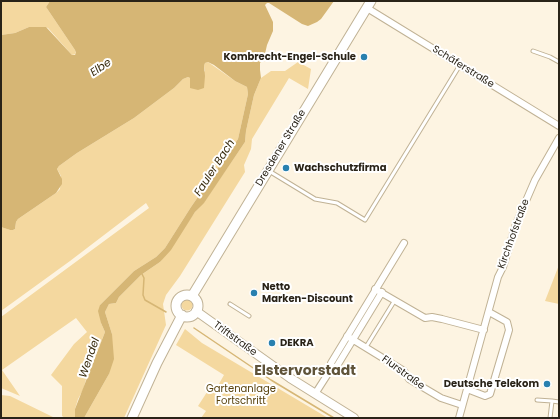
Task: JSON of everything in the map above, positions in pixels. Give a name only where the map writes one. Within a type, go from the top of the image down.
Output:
[{"type":"main road","name":"Dresdener Straße","points":[[192,296],[369,4]]},
{"type":"main road","points":[[184,295],[192,296],[197,303],[196,311],[191,315],[182,315],[176,309],[177,300],[184,295]]},
{"type":"main road","name":"Triftstraße","points":[[196,311],[315,394],[354,418]]},
{"type":"main road","points":[[132,418],[182,315]]},
{"type":"street","name":"Schäferstraße","points":[[369,4],[460,66],[559,126]]},
{"type":"street","name":"Kirchhofstraße","points":[[459,418],[497,280],[503,267],[518,219],[535,180],[559,138]]},
{"type":"street","points":[[315,394],[331,368],[331,363],[404,243]]},
{"type":"street","points":[[375,289],[425,318],[442,319],[484,330]]},
{"type":"street","points":[[331,368],[336,366],[382,292]]},
{"type":"street","points":[[467,389],[485,396],[490,394],[509,330],[507,322],[489,312]]},
{"type":"street","name":"Flurstraße","points":[[347,336],[404,371],[409,379],[441,398],[462,405]]},
{"type":"lane","points":[[533,52],[550,57],[559,62]]},
{"type":"lane","points":[[268,170],[315,200],[337,203],[365,220],[460,66]]},
{"type":"lane","points":[[366,347],[395,300]]},
{"type":"lane","points":[[230,304],[249,316]]},
{"type":"lane","points":[[537,400],[559,402]]},
{"type":"lane","points":[[550,418],[552,401]]},
{"type":"green space","points":[[1,1],[50,1],[46,7],[75,50],[76,54],[72,55],[48,28],[29,27],[15,33],[1,35]]},
{"type":"green space","points":[[208,62],[235,81],[247,87],[248,94],[238,139],[191,207],[165,248],[156,257],[134,271],[100,305],[101,323],[105,332],[87,376],[83,390],[78,399],[75,409],[75,418],[65,418],[62,416],[62,386],[51,375],[74,344],[87,332],[76,318],[2,370],[20,396],[1,388],[1,317],[149,208],[146,203],[1,311],[1,227],[10,230],[15,229],[18,219],[60,189],[61,176],[57,169],[59,166],[77,153],[134,118],[174,88],[183,79],[188,77],[190,78],[190,85],[205,71],[205,63]]},
{"type":"green space","points":[[298,62],[311,69],[308,89],[289,78],[252,139],[251,149],[244,165],[245,172],[180,276],[166,295],[163,304],[166,325],[124,418],[84,418],[109,374],[112,334],[105,312],[109,304],[116,303],[119,297],[141,275],[160,262],[195,212],[204,202],[245,142],[254,95],[261,78],[271,71],[285,71]]},
{"type":"green space","points":[[559,265],[559,304],[545,301]]},
{"type":"green space","points":[[185,300],[189,300],[191,301],[191,309],[185,310],[182,307],[182,303]]},
{"type":"green space","name":"Gartenanlage Fortschritt","points":[[185,329],[202,343],[328,418],[201,418],[206,411],[198,406],[211,386],[216,389],[224,375],[176,345]]},
{"type":"green space","points":[[1,395],[10,396],[55,418],[1,418]]},
{"type":"water","name":"Elbe","points":[[50,1],[334,1],[321,19],[308,26],[302,24],[269,3],[265,5],[273,22],[273,31],[267,45],[264,58],[260,63],[261,78],[254,95],[245,142],[204,203],[195,212],[171,250],[160,262],[141,275],[119,297],[116,303],[109,304],[105,312],[112,334],[114,359],[109,374],[84,418],[75,418],[75,409],[105,332],[98,311],[100,305],[134,271],[156,257],[165,248],[191,207],[238,139],[248,94],[247,87],[235,81],[214,65],[208,62],[205,63],[204,88],[198,90],[190,88],[190,78],[188,77],[183,79],[174,88],[134,118],[77,153],[59,166],[57,169],[62,179],[62,184],[56,193],[18,219],[15,229],[10,230],[1,227],[1,35],[15,33],[29,27],[46,27],[72,55],[75,55],[75,50],[46,7]]},
{"type":"waterway","name":"Fauler Bach","points":[[142,274],[144,278],[143,295],[145,300],[166,312]]},
{"type":"waterway","name":"Fauler Bach","points":[[194,328],[271,380],[334,418]]},
{"type":"place","name":"Kombrecht-Engel-Schule","points":[[364,57]]},
{"type":"place","name":"Wachschutzfirma","points":[[286,168]]},
{"type":"place","name":"Netto Marken-Discount","points":[[254,293]]},
{"type":"place","name":"DEKRA","points":[[272,343]]},
{"type":"place","name":"Deutsche Telekom","points":[[547,384]]},
{"type":"district","name":"Elstervorstadt","points":[[305,371]]},
{"type":"water label","name":"Wendel","points":[[90,358]]}]
